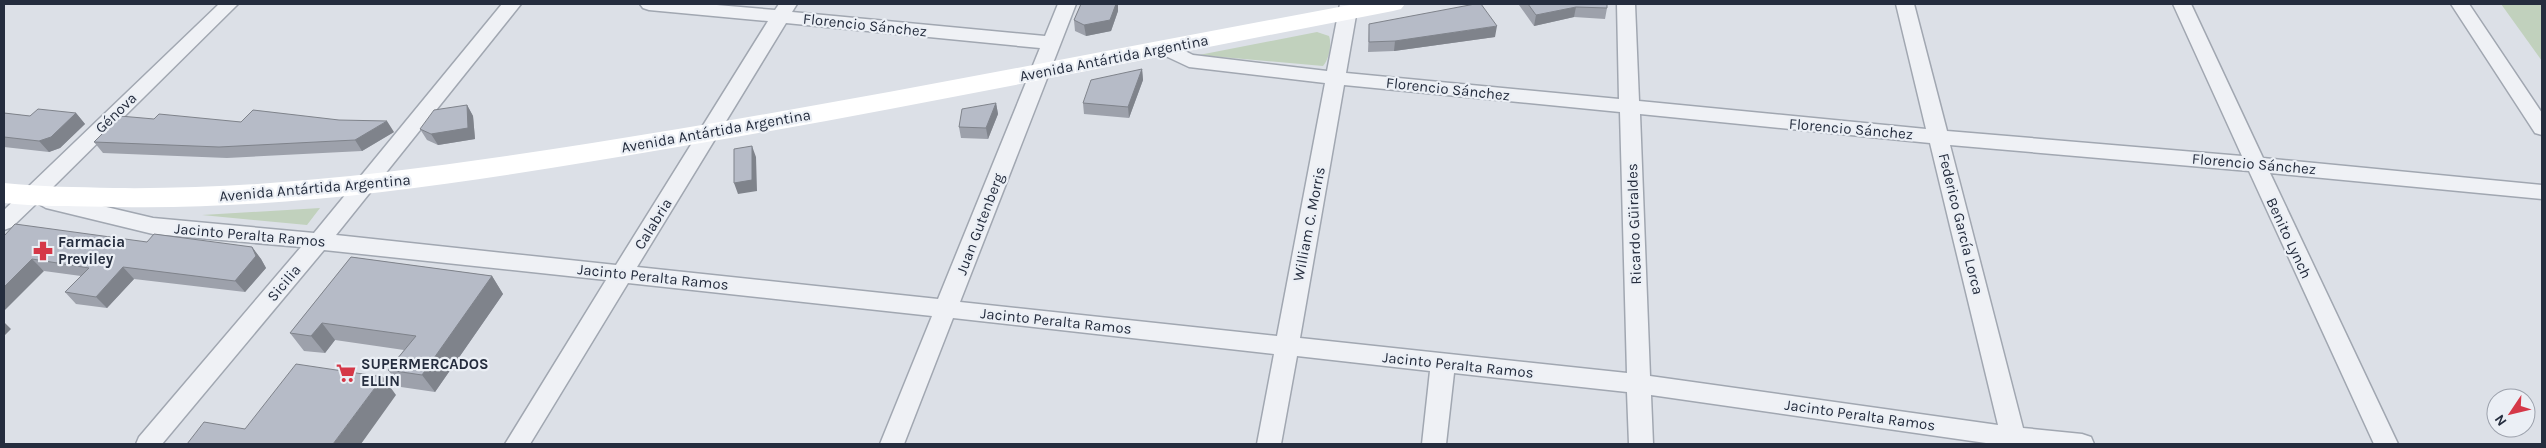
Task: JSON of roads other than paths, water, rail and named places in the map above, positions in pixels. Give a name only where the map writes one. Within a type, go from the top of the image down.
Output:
[{"type":"main road","name":"Avenida Antártida Argentina","points":[[4,193],[31,196],[224,196],[365,186],[502,167],[708,134],[1164,48],[1348,8],[1393,4]]},
{"type":"street","name":"Génova","points":[[4,222],[229,4]]},
{"type":"street","name":"Sicilia","points":[[148,444],[320,241],[512,4]]},
{"type":"street","name":"Florencio Sánchez","points":[[649,4],[784,10],[1051,42]]},
{"type":"street","name":"Juan Gutenberg","points":[[892,444],[1067,4]]},
{"type":"street","name":"Ricardo Güiraldes","points":[[1626,4],[1642,444]]},
{"type":"street","name":"Federico García Lorca","points":[[1905,4],[1940,137],[2014,441]]},
{"type":"street","name":"Benito Lynch","points":[[2182,4],[2386,444]]},
{"type":"street","points":[[2460,4],[2542,128]]},
{"type":"street","name":"William C. Morris","points":[[1268,444],[1337,78],[1348,8]]},
{"type":"street","name":"Calabria","points":[[517,444],[784,10]]},
{"type":"street","name":"Florencio Sánchez","points":[[1164,48],[1189,61],[1337,78],[1630,108],[2255,164],[2542,192]]},
{"type":"street","name":"Jacinto Peralta Ramos","points":[[31,196],[153,226],[320,241],[1639,384],[2014,441],[2082,444]]},
{"type":"street","points":[[1434,444],[1444,363]]},
{"type":"place","name":"Farmacia Previley","points":[[43,251]]},
{"type":"place","name":"SUPERMERCADOS ELLIN","points":[[346,373]]}]
